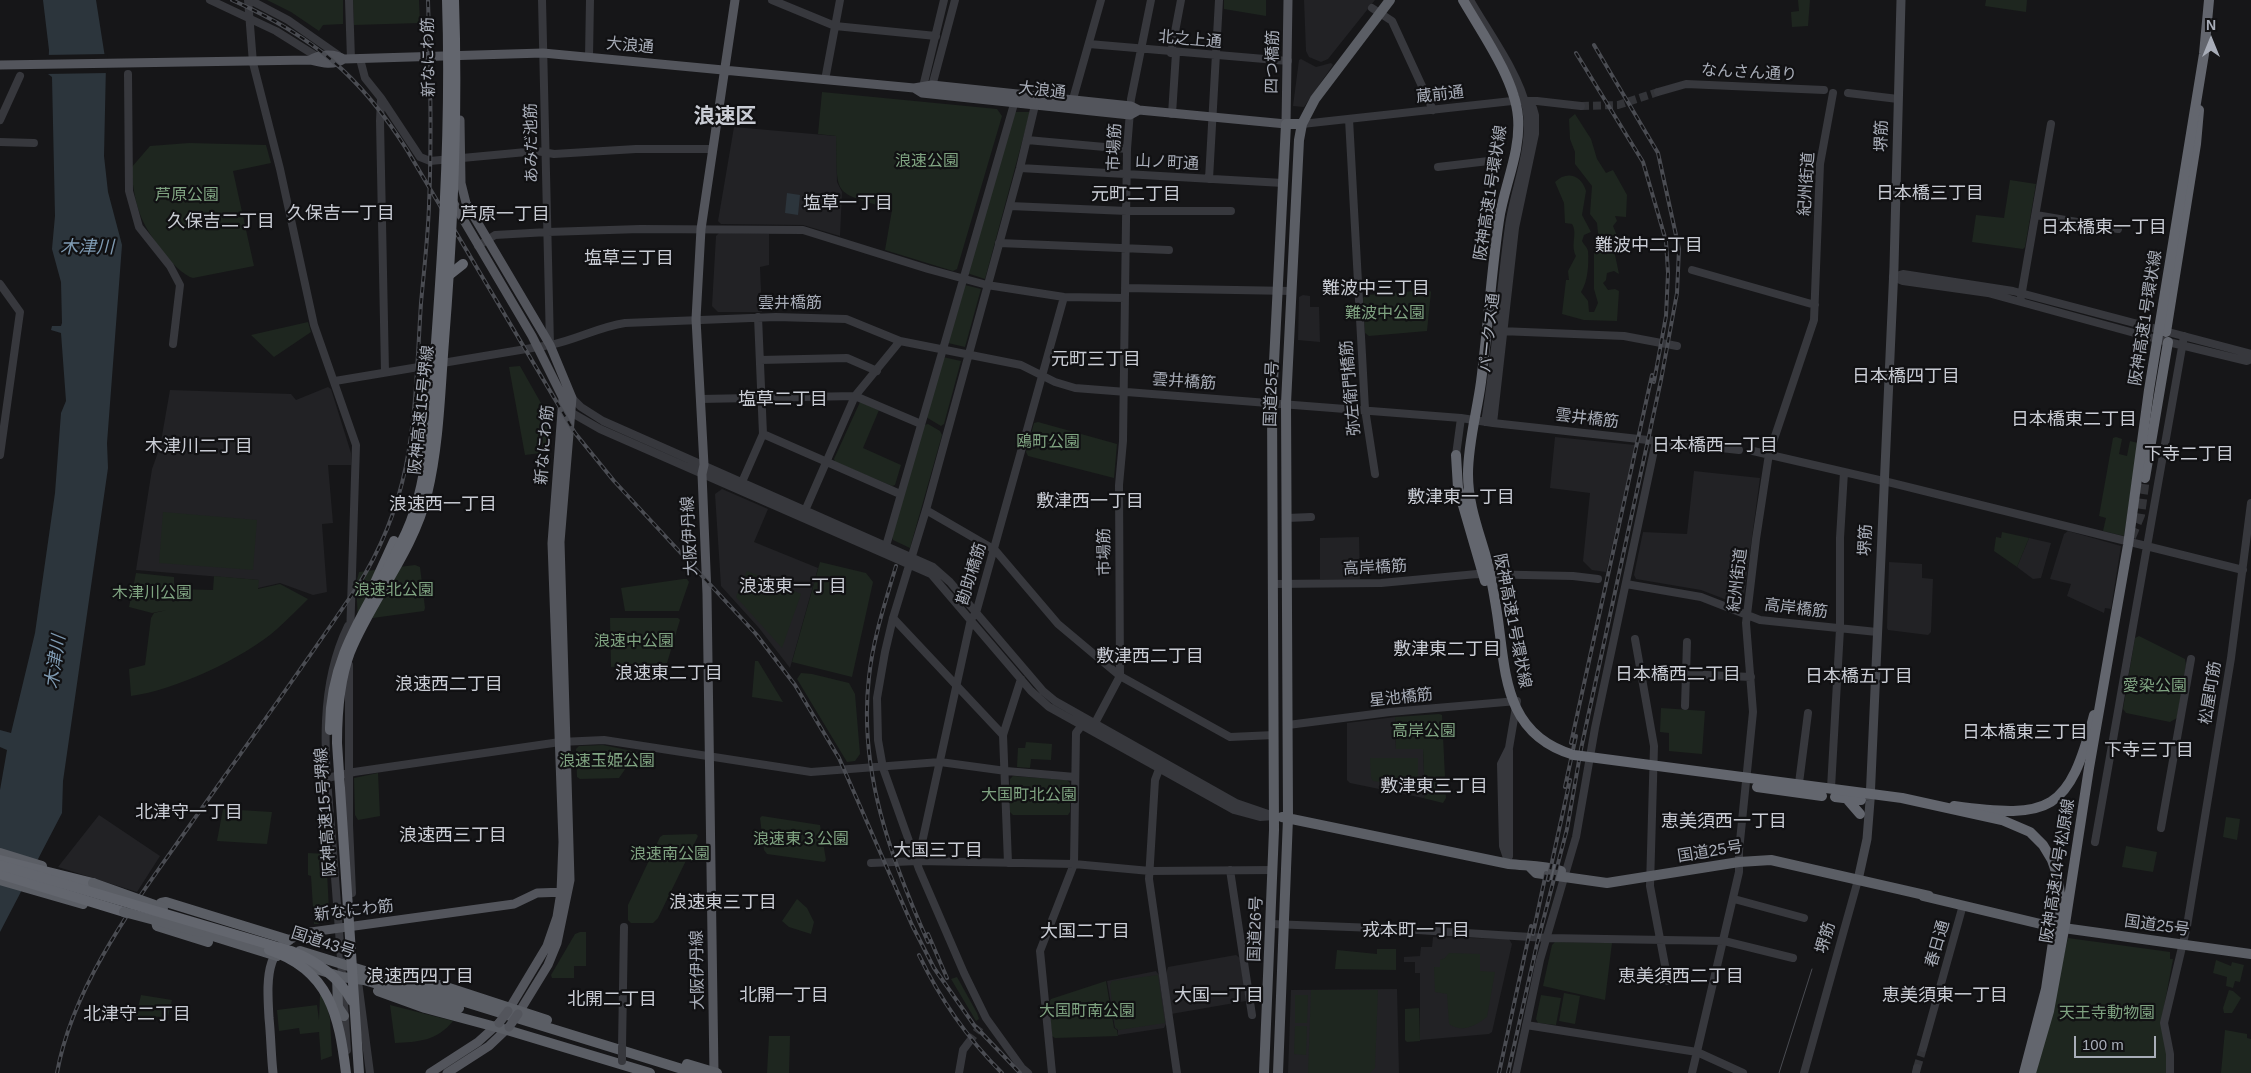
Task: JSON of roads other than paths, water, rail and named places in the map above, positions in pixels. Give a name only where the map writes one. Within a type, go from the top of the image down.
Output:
[{"type":"highway","name":"阪神高速15号堺線","points":[[348,1073],[330,726],[333,689],[338,667],[360,615],[406,532],[424,475],[429,437],[446,196],[448,128],[447,0]]},
{"type":"highway","name":"阪神高速15号堺線","points":[[359,1073],[338,759],[338,706],[350,654],[363,624],[413,533],[431,476],[446,309],[456,128],[454,0]]},
{"type":"highway","name":"国道25号","points":[[1288,818],[1286,403],[1299,140],[1302,124],[1315,99],[1376,10],[1390,0]]},
{"type":"highway","name":"阪神高速1号環状線","points":[[1463,0],[1514,94],[1518,118],[1514,156],[1498,231],[1481,382],[1468,472],[1472,514],[1493,585],[1504,674],[1520,716],[1533,732],[1548,744],[1582,757],[1902,798]]},
{"type":"highway","name":"阪神高速1号環状線","points":[[2105,671],[2128,545],[2149,390],[2204,54],[2209,0]]},
{"type":"highway","points":[[2145,478],[2166,360],[2174,276],[2196,144],[2204,54]]},
{"type":"highway","name":"国道25号","points":[[1286,124],[1272,402],[1274,816],[1530,867],[1536,873],[1558,877],[1566,875],[1607,882],[1739,862],[1771,860],[2058,927],[2251,954]]},
{"type":"highway","name":"大浪通","points":[[1286,124],[1302,124]]},
{"type":"highway","points":[[360,615],[402,525],[414,493],[422,440],[436,296],[443,280],[464,264]]},
{"type":"highway","points":[[1456,455],[1458,488],[1484,578],[1497,660],[1504,674]]},
{"type":"highway","points":[[1902,798],[2010,812],[2037,808],[2052,801],[2065,790],[2079,768],[2105,671]]},
{"type":"highway","name":"阪神高速14号松原線","points":[[2031,1073],[2048,1011],[2066,924],[2105,671]]},
{"type":"highway","points":[[1660,767],[1678,775],[1702,779],[1828,794],[1860,800]]},
{"type":"highway","name":"阪神高速14号松原線","points":[[1902,798],[2013,823],[2036,838],[2052,860],[2060,886],[2059,913],[2046,989],[2024,1073]]},
{"type":"highway","points":[[1847,799],[1860,814]]},
{"type":"highway","name":"国道26号","points":[[1264,1073],[1274,816]]},
{"type":"highway","name":"国道26号","points":[[1278,1073],[1288,818]]},
{"type":"highway","name":"国道43号","points":[[0,853],[204,921],[285,943],[341,964],[357,977],[673,1073]]},
{"type":"highway","points":[[0,859],[46,867]]},
{"type":"highway","points":[[0,859],[93,883]]},
{"type":"highway","points":[[0,865],[263,942],[314,961],[340,983],[352,1002],[360,1024],[366,1073]]},
{"type":"highway","points":[[0,869],[256,946],[294,961],[311,973],[332,1003],[339,1026],[348,1073]]},
{"type":"highway","points":[[0,877],[124,912]]},
{"type":"highway","name":"国道43号","points":[[0,877],[67,900],[124,912],[200,932],[340,977],[377,976],[695,1073]]},
{"type":"highway","points":[[274,955],[260,957],[159,927],[156,921],[160,905],[166,902],[285,943]]},
{"type":"highway","points":[[377,976],[402,976],[428,982],[514,1012],[715,1073]]},
{"type":"highway","points":[[340,977],[341,1012]]},
{"type":"highway","points":[[357,977],[425,1008],[502,1026],[622,1066],[650,1073]]},
{"type":"main road","name":"新なにわ筋","points":[[442,0],[445,161],[449,193],[453,204],[568,399],[552,543],[563,742],[571,840],[565,892],[557,917],[547,946],[514,1012],[489,1046],[447,1073]]},
{"type":"main road","name":"新なにわ筋","points":[[459,0],[460,158],[461,184],[466,203],[550,345],[572,413],[560,542],[563,742]]},
{"type":"main road","name":"大阪伊丹線","points":[[715,1073],[707,594],[696,319],[701,229],[735,0]]},
{"type":"main road","name":"四つ橋筋","points":[[1286,124],[1288,0]]},
{"type":"main road","name":"堺筋","points":[[1858,880],[1869,816],[1893,276],[1900,0]]},
{"type":"main road","name":"大浪通","points":[[0,65],[253,63],[313,58],[324,63],[338,63],[348,58],[444,58],[543,53],[1286,124]]},
{"type":"main road","name":"大浪通","points":[[924,89],[1014,104],[1073,99],[1133,110]]},
{"type":"main road","name":"新なにわ筋","points":[[285,943],[305,933],[514,904],[537,893],[565,892]]},
{"type":"main road","points":[[273,1073],[267,985],[274,955],[285,943]]},
{"type":"main road","name":"新なにわ筋","points":[[430,1073],[502,1026]]},
{"type":"street","points":[[210,0],[249,18],[313,58]]},
{"type":"street","points":[[370,1073],[352,927],[349,624],[357,453],[314,325],[280,169],[253,63],[249,0],[288,20],[348,58],[381,98],[420,157],[430,161],[537,151],[554,154],[636,149],[712,149]]},
{"type":"street","points":[[348,58],[349,0]]},
{"type":"street","name":"あみだ池筋","points":[[542,0],[550,345]]},
{"type":"street","points":[[589,57],[590,0]]},
{"type":"street","points":[[772,0],[835,26],[936,36]]},
{"type":"street","points":[[825,80],[840,0]]},
{"type":"street","points":[[924,89],[944,0]]},
{"type":"street","points":[[924,89],[955,0]]},
{"type":"street","points":[[1073,99],[1101,0]]},
{"type":"street","name":"市場筋","points":[[1095,723],[1120,676],[1119,485],[1124,441],[1127,149],[1141,50],[1151,0]]},
{"type":"street","points":[[1172,114],[1174,53],[1181,0]]},
{"type":"street","points":[[1209,179],[1219,0]]},
{"type":"street","name":"パークス通","points":[[1470,0],[1512,73],[1525,101],[1528,119],[1528,135],[1509,225],[1501,331],[1489,422]]},
{"type":"street","points":[[1376,10],[1392,21],[1433,110]]},
{"type":"street","name":"北之上通","points":[[1089,44],[1174,53],[1288,60]]},
{"type":"street","points":[[128,74],[129,191],[139,227],[170,266],[180,285],[173,344]]},
{"type":"street","points":[[0,120],[20,76]]},
{"type":"street","name":"なんさん通り","points":[[1658,92],[1686,84],[1824,90]]},
{"type":"street","name":"紀州街道","points":[[1692,1073],[1740,872],[1739,862],[1751,735],[1751,677],[1747,616],[1768,454],[1811,331],[1814,305],[1820,164],[1833,93]]},
{"type":"street","points":[[1848,93],[1898,99]]},
{"type":"street","points":[[381,98],[385,372]]},
{"type":"street","points":[[1028,1073],[1022,1068],[986,1018],[948,940],[917,861],[884,768],[878,740],[878,698],[885,652],[893,618],[926,510],[998,243],[1010,206],[1036,101]]},
{"type":"street","name":"蔵前通","points":[[1302,124],[1525,101],[1581,106]]},
{"type":"street","points":[[886,546],[941,350],[1014,104]]},
{"type":"street","name":"弥左衛門橋筋","points":[[1349,119],[1365,409],[1375,474]]},
{"type":"street","points":[[2021,297],[2051,124]]},
{"type":"street","points":[[1027,140],[1127,149]]},
{"type":"street","points":[[0,142],[34,143]]},
{"type":"street","points":[[1438,167],[1497,160]]},
{"type":"street","name":"山ノ町通","points":[[1020,168],[1283,183]]},
{"type":"street","points":[[1010,206],[1127,211],[1231,211]]},
{"type":"street","points":[[2036,215],[2118,229]]},
{"type":"street","points":[[478,246],[496,235],[548,232],[701,229],[803,230],[987,285],[1064,297],[1125,298]]},
{"type":"street","points":[[998,243],[1169,250]]},
{"type":"street","points":[[1692,270],[1814,305]]},
{"type":"street","points":[[1893,276],[1903,274],[1940,278],[2021,297],[2167,337],[2182,345],[2250,359]]},
{"type":"street","points":[[0,296],[1,285]]},
{"type":"street","points":[[0,455],[20,312],[1,285]]},
{"type":"street","points":[[1125,288],[1291,291]]},
{"type":"street","name":"勘助橋筋","points":[[917,861],[974,616],[995,550],[1064,297]]},
{"type":"street","name":"雲井橋筋","points":[[334,381],[503,355],[550,345],[613,325],[696,319],[807,316],[846,319],[900,341],[1020,365],[1042,376],[1075,388],[1365,409],[1461,418],[1738,450]]},
{"type":"street","points":[[742,482],[763,434],[758,317]]},
{"type":"street","points":[[1501,331],[1624,336],[1677,346]]},
{"type":"street","points":[[2167,337],[2184,336],[2250,359]]},
{"type":"street","points":[[2095,842],[2184,336]]},
{"type":"street","points":[[804,514],[855,396],[900,341]]},
{"type":"street","points":[[760,360],[847,358],[877,371]]},
{"type":"street","points":[[700,400],[855,396],[921,424]]},
{"type":"street","points":[[568,399],[603,421],[703,470],[742,482],[804,514],[886,546],[911,561]]},
{"type":"street","points":[[572,413],[600,429],[703,470],[940,572],[1021,679],[1049,706],[1234,810],[1260,817],[1274,816]]},
{"type":"street","points":[[1456,455],[1461,418]]},
{"type":"street","points":[[763,434],[900,494]]},
{"type":"street","points":[[1516,1073],[1547,938],[1566,875],[1577,829],[1594,728],[1656,441]]},
{"type":"street","points":[[1752,451],[2243,570]]},
{"type":"street","points":[[1828,794],[1840,629],[1840,538],[1844,472]]},
{"type":"street","name":"松屋町筋","points":[[2170,1073],[2170,1054],[2164,1023],[2182,945],[2209,796],[2243,570],[2251,503]]},
{"type":"street","points":[[926,510],[995,550],[1058,624],[1120,676],[1230,737],[1274,735]]},
{"type":"street","points":[[1287,518],[1311,517]]},
{"type":"street","name":"高岸橋筋","points":[[1273,584],[1381,583],[1477,574],[1573,576],[1598,579]]},
{"type":"street","name":"高岸橋筋","points":[[1626,584],[1701,598],[1747,616],[1769,621],[1877,632]]},
{"type":"street","points":[[974,616],[1043,691],[1055,701],[1236,803],[1274,816]]},
{"type":"street","points":[[893,618],[1003,735]]},
{"type":"street","points":[[340,977],[339,928],[328,778],[328,691],[338,650],[349,624]]},
{"type":"street","points":[[1635,640],[1654,746],[1650,886],[1668,981]]},
{"type":"street","points":[[1685,706],[1687,642]]},
{"type":"street","points":[[2161,828],[2191,660]]},
{"type":"street","points":[[1686,674],[1751,677]]},
{"type":"street","points":[[1008,862],[1006,771],[1003,735],[1021,679]]},
{"type":"street","name":"星池橋筋","points":[[1288,725],[1390,712],[1517,701],[1509,748],[1509,864]]},
{"type":"street","points":[[1799,784],[1808,713]]},
{"type":"street","points":[[1052,1073],[1040,951],[1074,864],[1076,733],[1082,725],[1095,723]]},
{"type":"street","points":[[328,778],[349,773],[563,742],[604,740],[812,772],[884,768],[940,762],[1006,771],[1075,776]]},
{"type":"street","points":[[1162,760],[1155,780],[1150,871],[1177,1073]]},
{"type":"street","points":[[871,863],[917,861],[1008,862],[1074,864],[1150,871],[1273,870]]},
{"type":"street","points":[[1230,870],[1252,1015]]},
{"type":"street","name":"堺筋","points":[[1804,1073],[1858,880]]},
{"type":"street","points":[[1734,899],[1804,918]]},
{"type":"street","name":"春日通","points":[[1923,1048],[1963,905]]},
{"type":"street","points":[[1271,924],[1284,923],[1547,938],[1724,941],[1793,958]]},
{"type":"street","points":[[622,1066],[624,927]]},
{"type":"street","points":[[341,1012],[348,1073]]},
{"type":"street","points":[[980,1026],[986,1018]]},
{"type":"street","points":[[1526,1024],[1697,1052],[1743,1073]]},
{"type":"street","points":[[959,1073],[963,1050],[969,1042]]},
{"type":"water","name":"木津川","points":[[43,0],[96,0],[106,64],[104,156],[108,192],[122,245],[107,443],[108,468],[63,781],[62,813],[0,932],[0,790],[7,750],[0,747],[0,730],[11,733],[35,633],[55,493],[61,413],[66,401],[61,333],[51,330],[52,326],[61,326],[62,323],[61,282],[52,249],[55,216],[52,77],[48,74],[49,50]]},
{"type":"water","points":[[787,193],[800,195],[798,215],[785,213]]},
{"type":"tunnel","points":[[1581,106],[1618,105],[1658,92]]},
{"type":"tunnel","points":[[2131,537],[2140,515],[2145,478]]},
{"type":"tunnel","points":[[969,1042],[980,1027]]},
{"type":"tunnel","points":[[1917,1068],[1923,1048]]},
{"type":"tram line","points":[[1779,1073],[1812,969]]},
{"type":"railway","points":[[232,0],[286,28],[332,60],[352,79],[389,123],[407,150],[575,433],[614,481],[756,634],[795,685],[839,758],[912,925],[934,968],[974,1025],[1020,1073]]},
{"type":"railway","points":[[57,1073],[65,1040],[77,1007],[92,974],[110,943],[129,912],[357,587],[377,552],[391,518],[402,484],[409,450],[428,229],[431,128],[428,0]]},
{"type":"railway","points":[[1508,1073],[1537,944],[1567,829],[1581,749],[1661,380],[1677,293],[1679,249],[1658,153],[1594,45]]},
{"type":"railway","points":[[1576,53],[1643,162],[1666,241],[1668,273],[1666,316],[1654,382]]},
{"type":"railway","points":[[1571,743],[1652,375]]},
{"type":"railway","points":[[896,566],[873,649],[867,712],[868,746],[880,813],[890,846],[914,911],[928,942]]},
{"type":"railway","points":[[1565,787],[1576,736]]},
{"type":"railway","points":[[1548,880],[1570,780]]},
{"type":"railway","points":[[1533,934],[1546,873]]},
{"type":"railway","points":[[1499,1073],[1531,926]]},
{"type":"railway","points":[[928,934],[947,978]]},
{"type":"railway","points":[[919,955],[936,987],[956,1018],[1002,1073]]},
{"type":"district","name":"浪速区","points":[[725,117]]},
{"type":"district","name":"日本橋三丁目","points":[[1930,194]]},
{"type":"district","name":"元町二丁目","points":[[1136,195]]},
{"type":"district","name":"塩草一丁目","points":[[848,204]]},
{"type":"district","name":"久保吉一丁目","points":[[341,214]]},
{"type":"district","name":"芦原一丁目","points":[[505,215]]},
{"type":"district","name":"久保吉二丁目","points":[[221,222]]},
{"type":"district","name":"日本橋東一丁目","points":[[2104,228]]},
{"type":"district","name":"難波中二丁目","points":[[1649,246]]},
{"type":"district","name":"塩草三丁目","points":[[629,259]]},
{"type":"district","name":"難波中三丁目","points":[[1376,289]]},
{"type":"district","name":"元町三丁目","points":[[1096,360]]},
{"type":"district","name":"日本橋四丁目","points":[[1906,377]]},
{"type":"district","name":"塩草二丁目","points":[[783,400]]},
{"type":"district","name":"日本橋東二丁目","points":[[2074,420]]},
{"type":"district","name":"日本橋西一丁目","points":[[1715,446]]},
{"type":"district","name":"木津川二丁目","points":[[199,447]]},
{"type":"district","name":"下寺二丁目","points":[[2189,455]]},
{"type":"district","name":"敷津東一丁目","points":[[1461,498]]},
{"type":"district","name":"敷津西一丁目","points":[[1090,502]]},
{"type":"district","name":"浪速西一丁目","points":[[443,505]]},
{"type":"district","name":"浪速東一丁目","points":[[793,587]]},
{"type":"district","name":"敷津東二丁目","points":[[1447,650]]},
{"type":"district","name":"敷津西二丁目","points":[[1150,657]]},
{"type":"district","name":"浪速東二丁目","points":[[669,674]]},
{"type":"district","name":"日本橋西二丁目","points":[[1678,675]]},
{"type":"district","name":"日本橋五丁目","points":[[1859,677]]},
{"type":"district","name":"浪速西二丁目","points":[[449,685]]},
{"type":"district","name":"日本橋東三丁目","points":[[2025,733]]},
{"type":"district","name":"下寺三丁目","points":[[2149,751]]},
{"type":"district","name":"敷津東三丁目","points":[[1434,787]]},
{"type":"district","name":"北津守一丁目","points":[[189,813]]},
{"type":"district","name":"恵美須西一丁目","points":[[1724,822]]},
{"type":"district","name":"浪速西三丁目","points":[[453,836]]},
{"type":"district","name":"大国三丁目","points":[[938,851]]},
{"type":"district","name":"浪速東三丁目","points":[[723,903]]},
{"type":"district","name":"戎本町一丁目","points":[[1416,931]]},
{"type":"district","name":"大国二丁目","points":[[1085,932]]},
{"type":"district","name":"浪速西四丁目","points":[[420,977]]},
{"type":"district","name":"恵美須西二丁目","points":[[1681,977]]},
{"type":"district","name":"北開一丁目","points":[[784,996]]},
{"type":"district","name":"大国一丁目","points":[[1219,996]]},
{"type":"district","name":"恵美須東一丁目","points":[[1945,996]]},
{"type":"district","name":"北開二丁目","points":[[612,1000]]},
{"type":"district","name":"北津守二丁目","points":[[137,1015]]},
{"type":"park label","name":"浪速公園","points":[[927,162]]},
{"type":"park label","name":"芦原公園","points":[[187,196]]},
{"type":"park label","name":"難波中公園","points":[[1385,314]]},
{"type":"park label","name":"鴎町公園","points":[[1048,443]]},
{"type":"park label","name":"浪速北公園","points":[[394,591]]},
{"type":"park label","name":"木津川公園","points":[[152,594]]},
{"type":"park label","name":"浪速中公園","points":[[634,642]]},
{"type":"park label","name":"愛染公園","points":[[2155,687]]},
{"type":"park label","name":"高岸公園","points":[[1424,732]]},
{"type":"park label","name":"浪速玉姫公園","points":[[607,762]]},
{"type":"park label","name":"大国町北公園","points":[[1029,796]]},
{"type":"park label","name":"浪速東３公園","points":[[801,840]]},
{"type":"park label","name":"浪速南公園","points":[[670,855]]},
{"type":"park label","name":"大国町南公園","points":[[1087,1012]]},
{"type":"park label","name":"天王寺動物園","points":[[2107,1014]]}]
